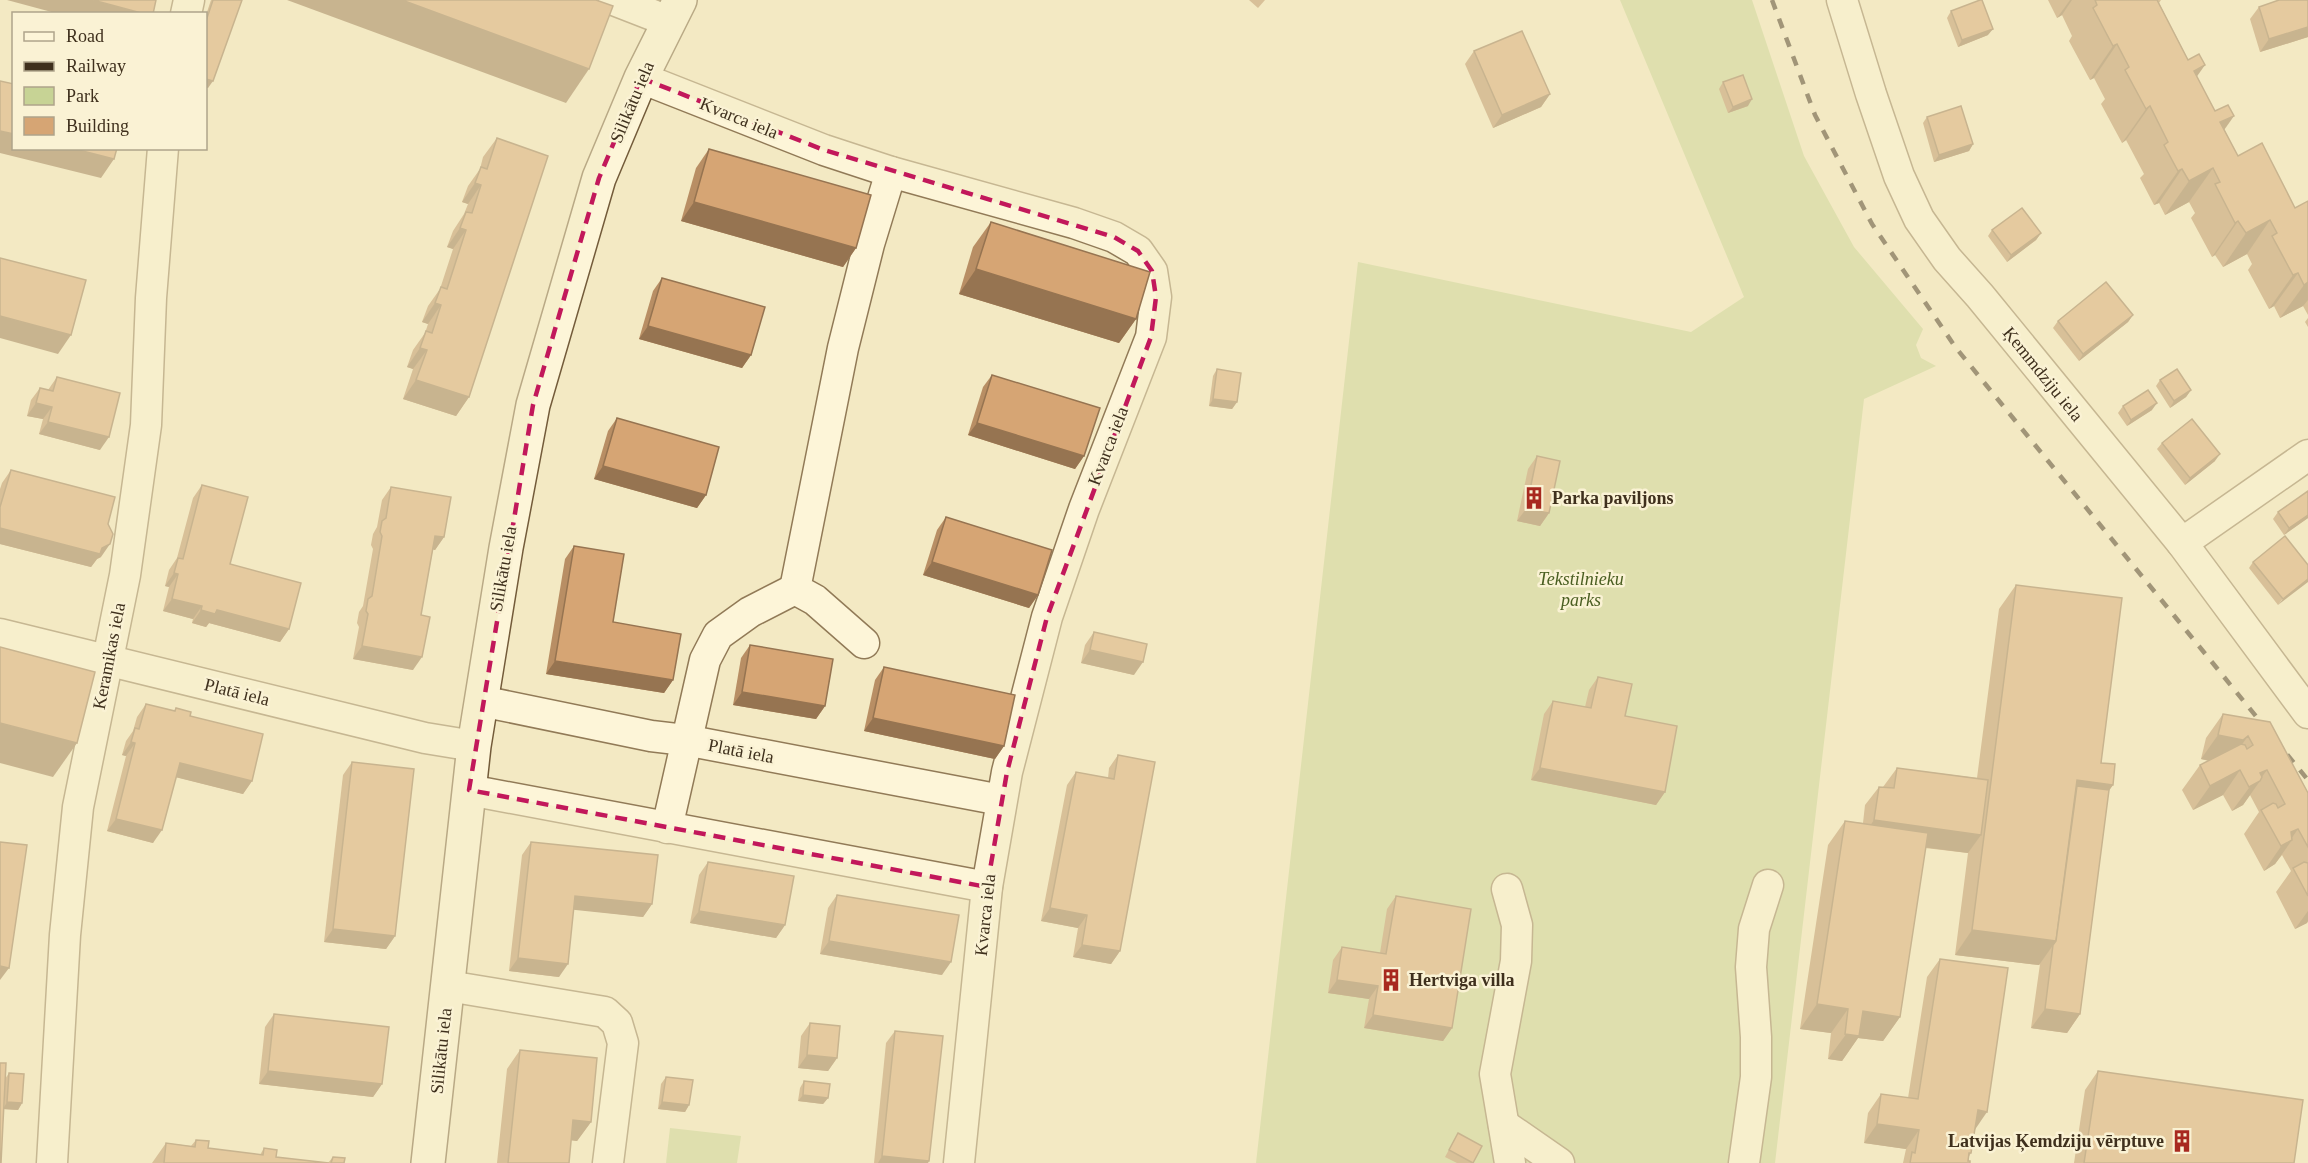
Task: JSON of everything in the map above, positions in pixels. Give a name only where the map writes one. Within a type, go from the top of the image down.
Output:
[{"type":"main road","name":"Silikātu iela","points":[[428,1163],[474,746],[506,548],[533,405],[599,178],[641,78],[674,11]]},
{"type":"street","points":[[614,0],[674,11]]},
{"type":"street","name":"Ķemmdziju iela","points":[[1842,0],[1870,94],[1899,176],[1919,219],[1947,259],[2182,543],[2308,713]]},
{"type":"street","name":"Kvarca iela","points":[[641,78],[792,139],[891,172],[1074,223],[1114,237],[1138,251],[1152,271],[1156,297],[1151,338],[1083,509],[1047,617],[1001,800],[987,887],[959,1163]]},
{"type":"street","name":"Keramikas iela","points":[[52,1163],[65,935],[78,807],[125,575],[146,425],[151,298],[163,150]]},
{"type":"street","points":[[795,589],[843,348],[869,244],[891,172]]},
{"type":"street","points":[[2182,543],[2308,455]]},
{"type":"street","points":[[795,589],[815,600],[864,643]]},
{"type":"street","points":[[667,828],[685,740],[705,660],[718,635],[750,612],[795,589]]},
{"type":"street","name":"Platā iela","points":[[0,634],[425,738],[474,746]]},
{"type":"street","name":"Platā iela","points":[[481,701],[651,736],[685,740],[1001,800]]},
{"type":"street","points":[[470,790],[987,887]]},
{"type":"street","points":[[1744,1163],[1756,1077],[1752,967],[1754,929],[1768,885]]},
{"type":"street","points":[[1507,889],[1517,925],[1516,962],[1495,1074],[1510,1163]]},
{"type":"street","points":[[448,986],[605,1012],[617,1023],[623,1043],[608,1163]]},
{"type":"street","points":[[1504,1125],[1559,1163]]},
{"type":"highlighted area","points":[[641,78],[824,150],[1114,237],[1138,251],[1152,271],[1156,297],[1151,337],[1047,617],[1007,772],[987,887],[469,790],[533,405],[599,178]]},
{"type":"green space","name":"Tekstilnieku parks","points":[[1620,0],[1752,0],[1804,156],[1854,247],[1923,329],[1916,345],[1921,358],[1936,366],[1864,399],[1775,1163],[1256,1163],[1358,262],[1691,332],[1744,297]]},
{"type":"green space","points":[[670,1128],[741,1136],[737,1163],[666,1163]]},
{"type":"building","points":[[93,0],[156,0],[153,12],[138,12]]},
{"type":"building","points":[[213,0],[242,0],[213,81],[207,79],[207,18]]},
{"type":"building","points":[[402,0],[596,0],[613,6],[589,69]]},
{"type":"building","points":[[1982,0],[1993,29],[1962,40],[1951,11]]},
{"type":"building","points":[[2095,0],[2157,0],[2188,60],[2199,54],[2205,65],[2194,71],[2215,111],[2228,105],[2234,116],[2220,122],[2238,156],[2262,143],[2295,208],[2308,201],[2308,282],[2304,285],[2298,273],[2293,275],[2272,236],[2277,233],[2270,220],[2246,233],[2238,221],[2235,223],[2215,184],[2220,182],[2213,168],[2189,181],[2182,169],[2178,171],[2164,145],[2168,142],[2150,106],[2146,109],[2125,70],[2129,67],[2117,44],[2113,46],[2093,8],[2097,5]]},
{"type":"building","points":[[2279,0],[2308,0],[2308,27],[2269,39],[2259,7]]},
{"type":"building","points":[[1522,31],[1550,94],[1502,115],[1474,51]]},
{"type":"building","points":[[1743,75],[1752,99],[1733,107],[1723,82]]},
{"type":"building","points":[[0,81],[12,84],[12,134],[0,131]]},
{"type":"building","points":[[1961,106],[1973,144],[1939,155],[1927,117]]},
{"type":"building","points":[[497,138],[548,156],[469,397],[416,380],[427,350],[420,348],[426,331],[432,333],[441,305],[435,303],[441,287],[447,289],[466,230],[460,228],[466,212],[472,213],[481,185],[475,183],[481,167],[487,169]]},
{"type":"building","points":[[709,149],[871,195],[856,248],[694,202]]},
{"type":"building","points":[[79,150],[116,150],[114,159]]},
{"type":"building","points":[[2022,208],[2041,233],[2011,255],[1992,230]]},
{"type":"building","points":[[991,222],[1150,272],[1136,319],[976,269]]},
{"type":"building","points":[[0,258],[86,280],[71,335],[0,316]]},
{"type":"building","points":[[662,278],[765,307],[751,355],[648,326]]},
{"type":"building","points":[[2106,282],[2133,315],[2083,354],[2058,321]]},
{"type":"building","points":[[1217,369],[1241,373],[1237,402],[1213,399]]},
{"type":"building","points":[[2177,369],[2191,390],[2174,401],[2160,380]]},
{"type":"building","points":[[992,375],[1100,408],[1084,456],[977,423]]},
{"type":"building","points":[[57,377],[120,393],[109,437],[48,422],[52,407],[36,403],[40,388],[53,391]]},
{"type":"building","points":[[2148,390],[2157,403],[2131,420],[2123,406]]},
{"type":"building","points":[[617,418],[719,447],[706,495],[603,466]]},
{"type":"building","points":[[2192,419],[2220,454],[2190,478],[2162,443]]},
{"type":"building","points":[[1537,456],[1560,461],[1549,513],[1526,509]]},
{"type":"building","points":[[11,470],[115,497],[108,524],[113,534],[110,544],[102,548],[100,554],[0,528],[0,507]]},
{"type":"building","points":[[202,485],[248,497],[230,564],[301,583],[289,629],[217,610],[215,614],[201,610],[202,606],[172,599],[178,574],[174,573],[178,558],[183,559]]},
{"type":"building","points":[[391,487],[451,497],[444,537],[435,536],[421,615],[430,617],[422,657],[362,646],[368,614],[366,611],[368,599],[372,596],[382,536],[380,532],[382,521],[386,518]]},
{"type":"building","points":[[2308,491],[2308,515],[2289,528],[2278,512]]},
{"type":"building","points":[[946,517],[1052,550],[1038,595],[932,562]]},
{"type":"building","points":[[2285,536],[2308,565],[2308,579],[2283,599],[2253,562]]},
{"type":"building","points":[[574,546],[624,554],[613,622],[681,634],[673,680],[555,661]]},
{"type":"building","points":[[2016,585],[2122,598],[2101,763],[2115,764],[2113,785],[2077,780],[2056,941],[1972,930]]},
{"type":"building","points":[[1094,632],[1147,644],[1143,662],[1090,650]]},
{"type":"building","points":[[750,645],[833,659],[825,706],[742,692]]},
{"type":"building","points":[[0,647],[95,672],[77,743],[0,723]]},
{"type":"building","points":[[884,667],[1015,695],[1004,746],[873,718]]},
{"type":"building","points":[[1598,677],[1632,684],[1625,716],[1677,726],[1665,792],[1540,768],[1553,701],[1591,708]]},
{"type":"building","points":[[146,704],[175,711],[176,708],[191,712],[190,716],[263,734],[252,781],[180,763],[162,830],[116,819],[135,743],[131,742],[135,728],[139,729]]},
{"type":"building","points":[[2223,714],[2270,722],[2308,793],[2308,847],[2298,829],[2291,832],[2292,840],[2281,846],[2261,810],[2273,803],[2278,808],[2285,804],[2267,770],[2260,773],[2262,777],[2260,781],[2249,787],[2240,770],[2210,786],[2200,765],[2241,744],[2247,749],[2253,745],[2248,736],[2243,740],[2218,735]]},
{"type":"building","points":[[1118,755],[1155,762],[1120,951],[1082,945],[1087,915],[1050,908],[1076,772],[1114,779]]},
{"type":"building","points":[[352,762],[414,769],[395,936],[333,929]]},
{"type":"building","points":[[1897,768],[1988,780],[1981,835],[1874,820],[1879,787],[1894,788]]},
{"type":"building","points":[[2077,786],[2109,790],[2080,1014],[2045,1009]]},
{"type":"building","points":[[1845,821],[1928,833],[1900,1017],[1863,1011],[1859,1036],[1845,1034],[1848,1009],[1817,1004]]},
{"type":"building","points":[[0,842],[27,845],[9,968],[0,966]]},
{"type":"building","points":[[531,842],[658,855],[652,904],[575,896],[568,964],[518,958]]},
{"type":"building","points":[[708,862],[794,876],[785,925],[699,911]]},
{"type":"building","points":[[2304,862],[2308,863],[2308,896],[2293,868]]},
{"type":"building","points":[[837,895],[959,915],[951,962],[829,941]]},
{"type":"building","name":"Hertviga villa","points":[[1396,896],[1471,909],[1452,1028],[1373,1015],[1378,986],[1337,980],[1342,947],[1386,954]]},
{"type":"building","points":[[1940,959],[2008,968],[1987,1112],[1978,1110],[1971,1153],[1969,1153],[1970,1163],[1910,1163],[1912,1152],[1915,1153],[1919,1130],[1877,1124],[1881,1094],[1918,1099]]},
{"type":"building","points":[[274,1014],[389,1027],[382,1084],[268,1071]]},
{"type":"building","points":[[810,1023],[840,1026],[837,1058],[807,1055]]},
{"type":"building","points":[[895,1031],[943,1036],[929,1161],[882,1156]]},
{"type":"building","points":[[520,1050],[597,1058],[591,1122],[573,1120],[569,1163],[508,1163]]},
{"type":"building","points":[[0,1063],[6,1063],[1,1163],[0,1163]]},
{"type":"building","name":"Latvijas Ķemdziju vērptuve","points":[[2098,1071],[2303,1100],[2294,1163],[2084,1163]]},
{"type":"building","points":[[9,1073],[24,1074],[22,1103],[7,1102]]},
{"type":"building","points":[[666,1077],[693,1080],[689,1105],[662,1102]]},
{"type":"building","points":[[804,1081],[830,1084],[828,1098],[803,1095]]},
{"type":"building","points":[[1458,1133],[1482,1146],[1473,1163],[1449,1150]]},
{"type":"building","points":[[196,1140],[209,1141],[208,1148],[263,1155],[264,1148],[277,1150],[276,1157],[329,1163],[164,1163],[166,1143],[195,1147]]},
{"type":"building","points":[[333,1157],[345,1158],[344,1163],[331,1163]]},
{"type":"railway","points":[[1772,0],[1815,115],[1872,224],[1956,348],[2308,780]]},
{"type":"place","name":"Parka paviljons","points":[[1534,498]]},
{"type":"place","name":"Hertviga villa","points":[[1391,980]]},
{"type":"place","name":"Latvijas Ķemdziju vērptuve","points":[[2182,1141]]}]
